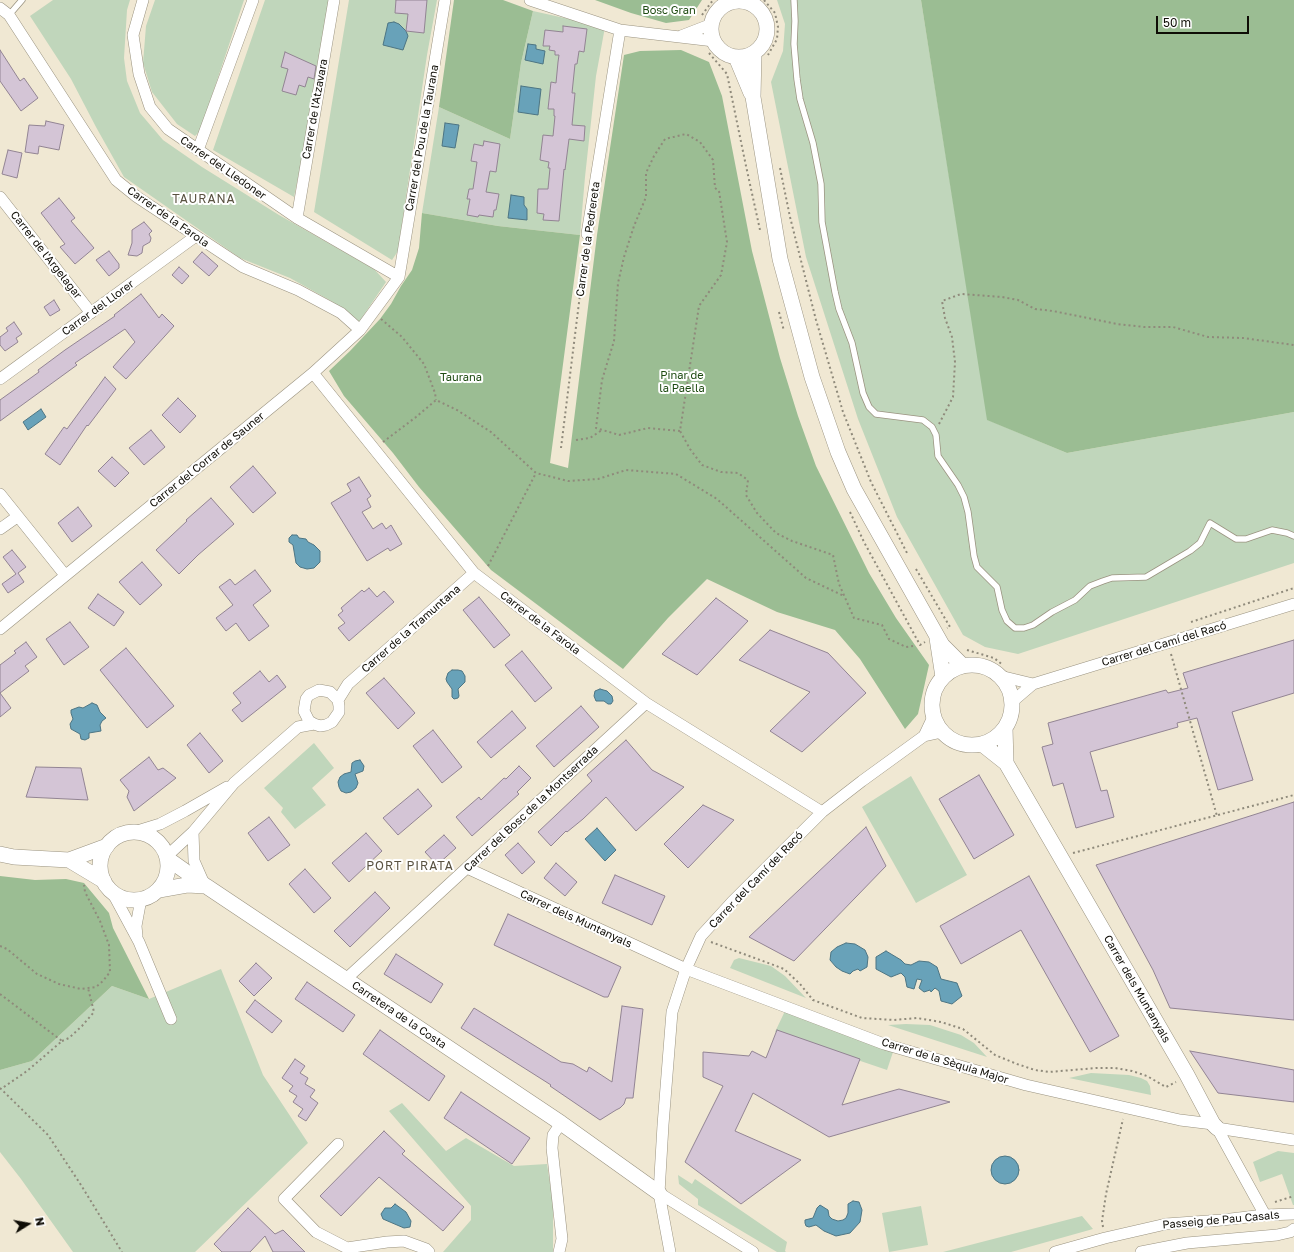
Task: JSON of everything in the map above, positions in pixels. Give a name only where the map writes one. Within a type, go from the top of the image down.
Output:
[{"type":"street","name":"Carrer del Lledoner","points":[[143,0],[133,35],[139,74],[150,107],[168,129],[297,218],[399,277]]},
{"type":"street","points":[[198,150],[253,0]]},
{"type":"street","name":"Carrer de l'Atzavara","points":[[297,218],[334,0]]},
{"type":"street","name":"Carrer del Pou de la Taurana","points":[[399,277],[445,0]]},
{"type":"street","points":[[530,0],[620,30],[714,41]]},
{"type":"street","points":[[743,1],[753,5],[760,11],[765,19],[767,28],[766,38],[754,53],[746,57],[736,57],[727,55],[719,49],[711,32],[712,24],[714,17],[725,3],[743,1]]},
{"type":"street","name":"Carrer de la Farola","points":[[4,11],[116,180],[137,196],[243,267],[298,290],[341,313],[360,330]]},
{"type":"street","points":[[680,36],[712,24]]},
{"type":"street","name":"Carrer de la Pedrereta","points":[[587,234],[620,30]]},
{"type":"street","points":[[754,53],[753,97],[780,259],[812,377],[838,452],[854,489],[939,640],[963,666]]},
{"type":"street","points":[[736,57],[753,97]]},
{"type":"street","name":"Carrer de l'Argelagar","points":[[0,197],[91,313]]},
{"type":"street","name":"Carrer del Llorer","points":[[0,380],[196,236]]},
{"type":"street","name":"Carrer del Corrar de Sauner","points":[[0,629],[313,373],[360,330],[399,277]]},
{"type":"street","name":"Carrer de la Farola","points":[[313,373],[474,573],[646,703],[822,812]]},
{"type":"street","points":[[0,494],[65,576]]},
{"type":"street","points":[[0,529],[17,517]]},
{"type":"street","name":"Carrer de la Tramuntana","points":[[338,700],[348,684],[474,573]]},
{"type":"street","name":"Carrer del Camí del Racó","points":[[1012,702],[1033,684],[1294,604]]},
{"type":"street","points":[[939,640],[942,677]]},
{"type":"street","points":[[1002,671],[1009,688],[1012,702],[1011,716],[1005,728],[995,738],[982,744],[960,744],[947,737],[942,732],[933,717],[932,708],[934,692],[942,677],[952,670],[969,665],[983,666],[995,672],[1002,671],[1033,684]]},
{"type":"street","name":"Carrer de la Tramuntana","points":[[330,692],[348,684]]},
{"type":"street","points":[[167,858],[193,832],[234,783],[298,727],[304,711],[306,699],[314,692],[325,690],[330,692],[338,700],[340,706],[336,718],[332,722],[320,726],[309,721],[304,711]]},
{"type":"street","name":"Carrer del Bosc de la Montserrada","points":[[346,980],[646,703]]},
{"type":"street","name":"Carrer del Camí del Racó","points":[[924,736],[933,717]]},
{"type":"street","points":[[298,727],[314,724]]},
{"type":"street","name":"Carrer dels Muntanyals","points":[[1005,728],[1006,763]]},
{"type":"street","name":"Carrer del Camí del Racó","points":[[670,1252],[659,1193],[672,1012],[686,969],[701,936],[732,902],[822,812],[924,736],[942,732]]},
{"type":"street","name":"Carrer dels Muntanyals","points":[[982,744],[1006,763],[1187,1075],[1266,1215]]},
{"type":"street","points":[[74,863],[107,846],[124,834],[160,824],[185,812],[234,783]]},
{"type":"street","points":[[0,854],[14,857],[74,863],[120,896],[130,900],[141,899],[151,896],[159,890],[165,881],[168,870],[167,858],[162,847],[154,839],[145,834],[134,832]]},
{"type":"street","points":[[159,890],[186,885],[206,886],[194,861],[193,832]]},
{"type":"street","points":[[107,846],[103,854],[101,873],[139,942],[171,1019]]},
{"type":"street","name":"Carretera de la Costa","points":[[167,858],[206,886],[561,1123],[659,1193]]},
{"type":"street","name":"Carrer dels Muntanyals","points":[[467,868],[686,969]]},
{"type":"street","points":[[139,942],[136,926],[141,899]]},
{"type":"street","name":"Carrer de la Sèquia Major","points":[[686,969],[884,1044],[1026,1085],[1180,1120],[1215,1126]]},
{"type":"street","points":[[559,1252],[562,1239],[552,1148],[553,1135],[561,1123]]},
{"type":"street","points":[[1215,1126],[1294,1140]]},
{"type":"street","points":[[338,1144],[284,1199],[316,1232],[348,1250],[382,1243],[404,1241],[426,1249],[429,1252]]},
{"type":"street","points":[[659,1193],[753,1252]]},
{"type":"street","name":"Passeig de Pau Casals","points":[[1055,1252],[1105,1238],[1166,1224],[1294,1214]]},
{"type":"street","points":[[1141,1252],[1187,1243],[1277,1235],[1290,1232],[1294,1229]]},
{"type":"street","points":[[373,1252],[382,1243]]},
{"type":"lane","points":[[4,11],[22,0]]},
{"type":"lane","points":[[794,0],[796,21],[794,44],[800,99],[813,143],[821,184],[822,222],[835,292],[852,344],[863,393],[869,407],[876,414],[923,420],[932,427],[938,445],[938,456],[958,485],[964,497],[977,567],[997,587],[1002,610],[1007,621],[1015,628],[1024,628],[1033,625],[1052,612],[1075,600],[1090,586],[1112,578],[1146,577],[1190,551],[1200,543],[1210,523],[1236,539],[1246,539],[1272,530],[1294,536]]},
{"type":"path","points":[[680,431],[648,428],[619,435],[596,428],[602,380],[614,341],[618,283],[624,257],[634,226],[646,197],[646,173],[654,156],[665,139],[686,134],[700,142],[713,160],[715,188],[719,191],[727,242],[720,275],[699,306],[680,431],[690,449],[702,465],[721,472],[738,473],[748,480],[746,495],[757,513],[776,533],[792,541],[833,555],[840,584],[854,618],[882,625],[889,639],[906,647],[913,646]]},
{"type":"path","name":"Carrer de la Pedrereta","points":[[561,448],[587,234]]},
{"type":"path","points":[[934,432],[953,398],[955,362],[952,337],[945,318],[942,301],[961,294],[1002,297],[1018,300],[1035,309],[1053,311],[1117,324],[1144,327],[1173,327],[1208,337],[1243,338],[1294,345]]},
{"type":"path","points":[[373,312],[402,337],[424,364],[436,393],[436,400],[416,418],[374,448]]},
{"type":"path","points":[[436,400],[457,410],[491,432],[536,473],[568,481],[598,479],[626,470],[676,474],[717,500],[806,578],[845,596]]},
{"type":"path","points":[[576,440],[590,438],[602,430]]},
{"type":"path","points":[[488,566],[536,473]]},
{"type":"path","points":[[1185,624],[1294,588]]},
{"type":"path","points":[[1168,643],[1217,816]]},
{"type":"path","points":[[961,647],[994,658],[1002,671]]},
{"type":"path","points":[[1060,856],[1294,795]]},
{"type":"path","points":[[0,946],[37,974],[59,984],[88,988],[96,987],[103,981],[110,972],[109,945],[100,921],[85,892],[74,863]]},
{"type":"path","points":[[701,936],[711,942],[784,969],[800,984],[813,1000],[862,1018],[894,1020],[918,1018],[940,1022],[963,1030],[995,1055],[1036,1070],[1050,1072],[1115,1068],[1132,1071],[1147,1076],[1166,1087],[1187,1075]]},
{"type":"path","points":[[88,988],[94,1012],[82,1026],[27,1071],[0,1088],[48,1135],[89,1197],[122,1252]]},
{"type":"path","points":[[0,994],[62,1041]]},
{"type":"path","points":[[1105,1238],[1102,1221],[1125,1107]]},
{"type":"green space","points":[[53,0],[130,0],[127,10],[124,58],[127,81],[140,113],[163,140],[202,167],[279,215],[374,269],[386,282],[359,322],[333,302],[290,278],[240,258],[124,177],[71,79],[30,16]]},
{"type":"green space","points":[[155,0],[244,0],[200,131],[195,136],[177,124],[152,92],[143,63],[146,26]]},
{"type":"green space","points":[[265,0],[329,0],[311,115],[294,197],[213,150]]},
{"type":"green space","points":[[349,0],[437,0],[427,55],[398,251],[392,260],[314,212]]},
{"type":"green space","points":[[454,0],[503,0],[533,11],[521,63],[510,139],[439,107]]},
{"type":"green space","name":"Bosc Gran","points":[[595,0],[702,0],[689,20],[666,23],[631,13]]},
{"type":"green space","points":[[777,0],[921,0],[988,420],[1067,453],[1294,412],[1294,563],[1018,654],[985,647],[963,635],[897,517],[858,419],[806,257],[771,82],[783,51],[785,24]]},
{"type":"green space","points":[[921,0],[1294,0],[1294,412],[1067,453],[987,420]]},
{"type":"green space","points":[[533,11],[605,27],[596,76],[580,235],[498,226],[422,213],[439,107],[510,139],[521,63]]},
{"type":"green space","points":[[681,50],[709,62],[722,96],[752,251],[780,358],[798,416],[816,466],[869,573],[896,618],[929,665],[918,714],[905,729],[860,659],[835,630],[777,612],[707,579],[668,618],[623,669],[491,570],[419,487],[393,453],[344,396],[329,371],[380,319],[412,270],[419,248],[422,213],[498,226],[580,235],[550,463],[568,468],[597,235],[624,55],[640,51]]},
{"type":"green space","points":[[314,743],[334,768],[312,788],[326,805],[295,829],[281,812],[283,808],[264,788]]},
{"type":"green space","points":[[911,776],[967,875],[916,903],[862,807]]},
{"type":"green space","points":[[0,876],[35,880],[66,879],[84,883],[109,913],[113,928],[149,999],[112,986],[32,1061],[0,1070]]},
{"type":"green space","points":[[739,958],[771,966],[785,976],[806,998],[730,968],[734,960]]},
{"type":"green space","points":[[221,969],[263,1075],[308,1143],[195,1252],[73,1252],[0,1152],[0,1070],[32,1061],[112,986],[149,999]]},
{"type":"green space","points":[[785,1011],[893,1052],[887,1070],[775,1032]]},
{"type":"green space","points":[[888,1025],[930,1025],[961,1035],[974,1043],[987,1057]]},
{"type":"green space","points":[[1091,1073],[1129,1075],[1141,1078],[1147,1081],[1150,1086],[1151,1095],[1069,1078]]},
{"type":"green space","points":[[402,1103],[446,1151],[466,1138],[514,1166],[547,1164],[553,1203],[553,1252],[443,1252],[471,1220],[471,1206],[389,1111]]},
{"type":"green space","points":[[1278,1151],[1294,1153],[1294,1205],[1282,1174],[1260,1182],[1253,1162]]},
{"type":"green space","points":[[678,1175],[692,1184],[695,1179],[787,1242],[786,1252],[777,1252],[698,1205],[698,1199],[679,1184]]},
{"type":"green space","points":[[921,1206],[928,1245],[889,1252],[882,1213]]},
{"type":"green space","points":[[1082,1216],[1093,1229],[1011,1252],[943,1252]]},
{"type":"water","points":[[394,22],[399,24],[406,31],[408,36],[403,50],[383,45],[388,23]]},
{"type":"water","points":[[528,44],[536,45],[536,49],[545,51],[543,64],[525,60]]},
{"type":"water","points":[[521,86],[541,89],[538,115],[518,112]]},
{"type":"water","points":[[445,123],[459,125],[455,148],[442,146]]},
{"type":"water","points":[[511,195],[524,197],[524,205],[527,209],[527,220],[508,218]]},
{"type":"water","points":[[41,409],[46,417],[28,430],[23,422]]},
{"type":"water","points":[[292,535],[297,535],[299,538],[306,539],[320,551],[320,562],[314,568],[307,569],[300,567],[296,563],[293,545],[289,542],[289,538]]},
{"type":"water","points":[[452,670],[462,671],[465,676],[465,682],[458,689],[459,696],[458,698],[454,699],[452,697],[452,689],[446,679],[448,673]]},
{"type":"water","points":[[600,689],[607,691],[612,696],[613,701],[611,704],[604,701],[596,701],[594,696],[595,691]]},
{"type":"water","points":[[92,703],[97,705],[100,712],[106,718],[100,725],[101,731],[89,733],[89,738],[85,740],[81,739],[80,734],[71,729],[70,724],[73,719],[71,710],[79,707],[83,708]]},
{"type":"water","points":[[360,760],[364,766],[363,771],[355,774],[358,783],[356,788],[351,792],[346,793],[341,791],[338,782],[340,777],[351,772],[352,763]]},
{"type":"water","points":[[597,828],[616,850],[605,861],[585,839]]},
{"type":"water","points":[[846,943],[855,944],[865,950],[868,957],[867,967],[860,971],[858,969],[853,971],[850,974],[836,967],[830,960],[831,952],[837,947]]},
{"type":"water","points":[[886,951],[905,964],[911,965],[919,961],[929,962],[937,967],[941,979],[957,983],[962,996],[952,1004],[941,1001],[939,991],[935,988],[931,992],[930,990],[924,992],[919,988],[922,980],[917,979],[914,989],[907,987],[905,977],[901,973],[891,977],[876,969],[876,957]]},
{"type":"water","points":[[1005,1156],[1015,1160],[1019,1170],[1015,1180],[1005,1184],[995,1180],[991,1170],[995,1160]]},
{"type":"water","points":[[853,1201],[859,1202],[862,1210],[860,1222],[850,1233],[836,1236],[824,1231],[816,1225],[809,1227],[806,1226],[805,1220],[813,1218],[817,1208],[820,1205],[828,1210],[829,1216],[832,1219],[838,1221],[843,1220],[846,1218],[848,1213],[848,1204]]},
{"type":"water","points":[[395,1204],[406,1212],[411,1221],[410,1227],[404,1228],[383,1219],[381,1214],[385,1208],[391,1208]]},
{"type":"building","points":[[396,0],[427,0],[424,33],[406,31],[408,14],[395,13]]},
{"type":"building","points":[[563,26],[587,29],[584,52],[579,51],[577,64],[575,64],[572,93],[575,93],[572,125],[585,126],[584,141],[569,139],[565,170],[564,169],[559,221],[543,220],[544,214],[537,213],[538,189],[548,189],[550,168],[548,168],[549,162],[540,160],[543,135],[553,136],[555,116],[554,109],[548,109],[551,82],[556,83],[559,55],[555,55],[555,51],[549,50],[550,46],[543,46],[545,30],[563,32]]},
{"type":"building","points":[[0,50],[20,81],[24,78],[38,98],[21,111],[0,81]]},
{"type":"building","points":[[285,52],[316,66],[314,79],[308,77],[305,87],[299,85],[296,95],[282,91],[288,69],[281,67]]},
{"type":"building","points":[[46,121],[64,125],[59,150],[39,146],[38,154],[25,152],[29,125],[45,126]]},
{"type":"building","points":[[484,141],[500,144],[496,172],[490,171],[486,192],[499,194],[493,217],[467,215],[470,199],[467,199],[469,189],[473,189],[477,162],[471,161],[474,144],[483,146]]},
{"type":"building","points":[[8,150],[22,153],[17,178],[2,174]]},
{"type":"building","points":[[59,198],[75,218],[71,221],[94,248],[75,264],[60,247],[65,244],[41,213]]},
{"type":"building","points":[[144,222],[152,231],[149,234],[151,238],[150,242],[143,246],[142,253],[137,256],[128,255],[132,243],[132,230]]},
{"type":"building","points":[[109,251],[119,264],[119,268],[109,276],[96,260]]},
{"type":"building","points":[[202,252],[218,266],[209,276],[193,262]]},
{"type":"building","points":[[179,267],[189,276],[182,284],[172,275]]},
{"type":"building","points":[[141,294],[159,318],[162,314],[174,326],[126,379],[113,367],[135,342],[125,329],[75,363],[77,365],[0,421],[0,400],[39,372],[38,370],[65,350],[115,316],[114,315]]},
{"type":"building","points":[[54,300],[60,310],[50,316],[44,307]]},
{"type":"building","points":[[14,322],[22,334],[16,338],[18,342],[5,351],[0,345],[0,337],[8,331],[6,328]]},
{"type":"building","points":[[105,377],[116,389],[88,426],[87,425],[60,465],[45,454],[64,427],[67,429]]},
{"type":"building","points":[[178,398],[196,416],[180,433],[162,415]]},
{"type":"building","points":[[151,430],[165,447],[144,465],[129,448]]},
{"type":"building","points":[[112,457],[129,473],[115,487],[98,471]]},
{"type":"building","points":[[253,466],[276,493],[253,513],[230,487]]},
{"type":"building","points":[[359,477],[371,496],[367,499],[371,507],[362,512],[373,529],[382,523],[386,529],[391,525],[402,544],[390,551],[388,548],[367,561],[331,503],[351,491],[347,484]]},
{"type":"building","points":[[211,498],[234,524],[198,555],[179,574],[156,550]]},
{"type":"building","points":[[78,507],[92,526],[72,542],[58,523]]},
{"type":"building","points":[[12,550],[26,567],[18,573],[24,582],[8,593],[2,584],[16,574],[3,557]]},
{"type":"building","points":[[142,562],[162,585],[140,605],[119,582]]},
{"type":"building","points":[[255,570],[271,591],[253,605],[269,626],[249,641],[236,623],[226,631],[216,618],[233,605],[219,587],[230,579],[235,585]]},
{"type":"building","points":[[369,588],[377,597],[384,591],[394,602],[349,641],[338,628],[345,623],[338,615],[343,611],[341,608],[362,590],[364,592]]},
{"type":"building","points":[[98,594],[124,612],[114,626],[88,608]]},
{"type":"building","points":[[479,597],[510,635],[494,648],[463,610]]},
{"type":"building","points":[[716,598],[748,621],[697,675],[662,654]]},
{"type":"building","points":[[70,622],[89,647],[64,665],[46,639]]},
{"type":"building","points":[[770,630],[828,653],[866,693],[802,752],[770,731],[810,692],[739,660]]},
{"type":"building","points":[[1294,640],[1294,693],[1232,712],[1253,780],[1218,790],[1197,718],[1177,723],[1178,727],[1090,752],[1101,791],[1107,790],[1114,817],[1076,828],[1063,783],[1053,786],[1042,747],[1053,744],[1048,723],[1166,690],[1168,693],[1188,688],[1183,673]]},
{"type":"building","points":[[26,642],[37,657],[25,666],[29,671],[0,693],[0,665],[16,653],[14,651]]},
{"type":"building","points":[[126,648],[174,706],[147,728],[100,670]]},
{"type":"building","points":[[522,651],[552,688],[535,702],[505,665]]},
{"type":"building","points":[[260,671],[269,682],[277,675],[286,687],[242,722],[232,710],[241,703],[233,693]]},
{"type":"building","points":[[384,678],[415,713],[398,729],[366,693]]},
{"type":"building","points":[[0,693],[11,708],[0,717]]},
{"type":"building","points":[[581,706],[599,727],[554,767],[536,746]]},
{"type":"building","points":[[512,711],[526,728],[491,758],[477,742]]},
{"type":"building","points":[[433,730],[462,767],[442,783],[413,746]]},
{"type":"building","points":[[200,733],[223,761],[209,773],[187,745]]},
{"type":"building","points":[[626,740],[652,770],[684,787],[636,831],[606,797],[583,819],[567,832],[566,831],[551,846],[538,832],[592,781],[587,775]]},
{"type":"building","points":[[149,757],[158,770],[163,768],[176,778],[134,811],[127,797],[129,791],[120,780]]},
{"type":"building","points":[[519,766],[531,778],[517,792],[519,794],[472,836],[456,817],[479,797],[481,800]]},
{"type":"building","points":[[36,767],[81,768],[88,800],[26,797]]},
{"type":"building","points":[[979,775],[1014,835],[974,859],[939,799]]},
{"type":"building","points":[[418,789],[432,806],[398,835],[383,818]]},
{"type":"building","points":[[1294,802],[1294,1020],[1170,1008],[1153,970],[1096,865]]},
{"type":"building","points":[[703,805],[734,820],[688,868],[664,844]]},
{"type":"building","points":[[269,817],[290,845],[268,861],[248,833]]},
{"type":"building","points":[[866,827],[886,866],[794,961],[749,937]]},
{"type":"building","points":[[366,833],[382,851],[349,882],[332,863]]},
{"type":"building","points":[[444,835],[456,848],[437,865],[425,852]]},
{"type":"building","points":[[518,843],[535,862],[522,874],[505,855]]},
{"type":"building","points":[[556,863],[577,882],[565,896],[544,878]]},
{"type":"building","points":[[305,869],[331,898],[314,913],[289,884]]},
{"type":"building","points":[[615,875],[665,896],[652,925],[602,903]]},
{"type":"building","points":[[1029,876],[1119,1036],[1090,1052],[1021,930],[961,964],[940,926]]},
{"type":"building","points":[[375,892],[390,908],[350,947],[334,931]]},
{"type":"building","points":[[508,914],[621,967],[608,997],[604,997],[494,945]]},
{"type":"building","points":[[396,954],[443,984],[431,1003],[384,974]]},
{"type":"building","points":[[256,963],[272,978],[254,996],[239,981]]},
{"type":"building","points":[[307,982],[355,1015],[343,1032],[295,999]]},
{"type":"building","points":[[255,1000],[282,1021],[272,1033],[246,1012]]},
{"type":"building","points":[[622,1006],[643,1009],[633,1098],[626,1098],[624,1104],[620,1108],[600,1120],[550,1086],[551,1085],[461,1028],[474,1008],[561,1062],[573,1064],[587,1072],[589,1067],[612,1082]]},
{"type":"building","points":[[380,1030],[445,1076],[429,1101],[363,1054]]},
{"type":"building","points":[[777,1030],[860,1059],[842,1105],[899,1089],[950,1102],[829,1137],[753,1093],[735,1131],[801,1160],[741,1204],[685,1162],[723,1086],[703,1077],[703,1052],[749,1056],[752,1051],[766,1058]]},
{"type":"building","points":[[1190,1051],[1294,1070],[1294,1102],[1218,1093]]},
{"type":"building","points":[[295,1059],[305,1066],[300,1073],[308,1078],[305,1084],[315,1090],[310,1097],[318,1103],[306,1121],[298,1116],[303,1109],[293,1102],[297,1096],[289,1091],[293,1086],[282,1078]]},
{"type":"building","points":[[461,1092],[530,1138],[512,1164],[444,1118]]},
{"type":"building","points":[[384,1131],[405,1151],[402,1154],[464,1207],[443,1231],[379,1177],[341,1216],[320,1196]]},
{"type":"building","points":[[248,1208],[275,1234],[283,1230],[305,1252],[273,1252],[265,1236],[250,1252],[222,1252],[214,1244]]},
{"type":"district","name":"TAURANA","points":[[204,199]]},
{"type":"district","name":"PORT PIRATA","points":[[410,866]]},
{"type":"park label","name":"Taurana","points":[[461,378]]},
{"type":"park label","name":"Pinar de la Paella","points":[[682,382]]}]
